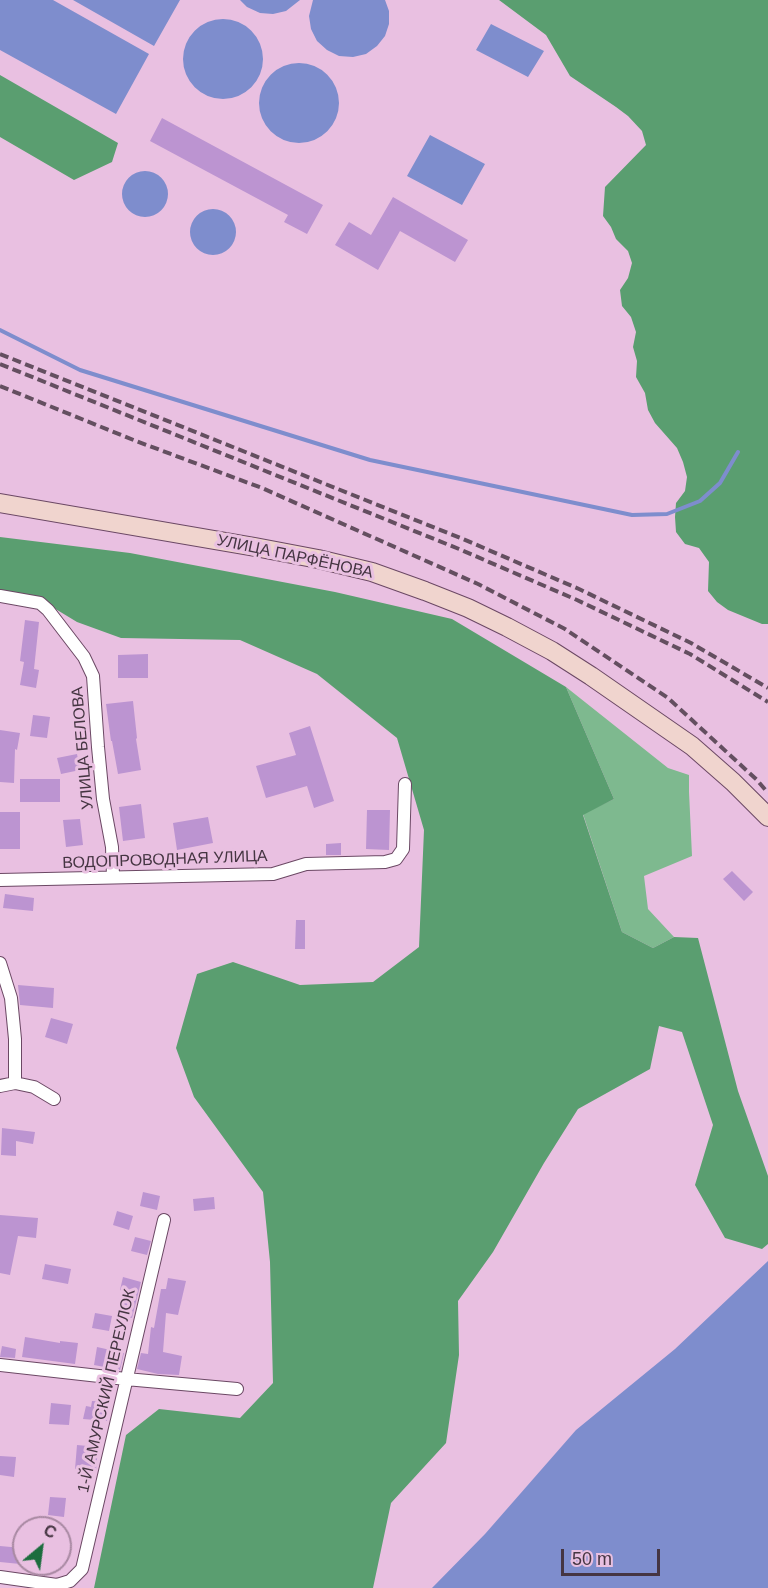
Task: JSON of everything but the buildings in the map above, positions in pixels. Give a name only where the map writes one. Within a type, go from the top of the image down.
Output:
[{"type":"main road","name":"УЛИЦА ПАРФЁНОВА","points":[[0,503],[318,559],[372,572],[468,608],[552,651],[692,746],[768,817]]},
{"type":"street","name":"УЛИЦА БЕЛОВА","points":[[0,596],[40,603],[84,657],[93,676],[103,799],[112,847],[113,877]]},
{"type":"street","name":"ВОДОПРОВОДНАЯ УЛИЦА","points":[[0,880],[273,874],[306,864],[385,862],[396,859],[403,849],[405,784]]},
{"type":"street","points":[[0,963],[11,998],[15,1040],[15,1083]]},
{"type":"street","points":[[0,1086],[15,1083],[34,1087],[54,1099]]},
{"type":"street","name":"1-Й АМУРСКИЙ ПЕРЕУЛОК","points":[[0,1577],[57,1585],[70,1581],[82,1569],[164,1220]]},
{"type":"street","points":[[0,1365],[237,1389]]},
{"type":"green space","points":[[499,0],[768,0],[768,624],[762,624],[728,610],[717,602],[708,591],[709,562],[699,548],[685,544],[676,532],[676,503],[685,491],[687,477],[677,448],[655,423],[648,410],[645,393],[636,377],[637,361],[633,347],[636,332],[631,317],[622,306],[620,290],[628,278],[632,263],[628,251],[616,239],[603,216],[605,187],[646,145],[642,131],[628,116],[570,76],[546,35]]},
{"type":"green space","points":[[0,75],[118,143],[112,162],[74,180],[0,137]]},
{"type":"green space","points":[[0,537],[130,553],[335,592],[452,619],[566,687],[614,799],[583,815],[622,932],[653,948],[674,937],[698,938],[738,1091],[768,1176],[768,1244],[762,1249],[725,1238],[695,1185],[713,1125],[682,1032],[659,1026],[650,1069],[578,1109],[493,1252],[458,1301],[459,1355],[446,1443],[391,1503],[373,1588],[94,1588],[126,1435],[159,1409],[240,1418],[273,1383],[270,1262],[263,1192],[194,1097],[176,1048],[197,974],[233,962],[300,985],[373,982],[419,947],[424,830],[397,738],[317,674],[240,640],[121,638],[77,622],[39,599],[0,593]]},
{"type":"green space","points":[[566,687],[668,768],[689,775],[692,856],[644,876],[648,909],[674,937],[653,948],[622,932],[583,814],[614,799]]},
{"type":"water","points":[[0,0],[53,0],[149,54],[116,114],[0,50]]},
{"type":"water","points":[[73,0],[180,0],[154,46]]},
{"type":"water","points":[[240,0],[300,0],[286,11],[273,14],[260,13],[247,7]]},
{"type":"water","points":[[313,0],[385,0],[389,11],[389,24],[385,36],[366,54],[353,57],[339,56],[327,50],[317,41],[311,29],[309,16]]},
{"type":"water","points":[[223,19],[238,22],[251,31],[260,44],[263,59],[260,74],[251,87],[238,96],[223,99],[208,96],[195,87],[186,74],[183,59],[186,44],[195,31],[208,22]]},
{"type":"water","points":[[491,24],[544,51],[528,77],[476,50]]},
{"type":"water","points":[[299,63],[314,66],[327,75],[336,88],[339,103],[336,118],[327,131],[314,140],[299,143],[284,140],[271,131],[262,118],[259,103],[262,88],[271,75],[284,66]]},
{"type":"water","points":[[430,135],[485,164],[462,205],[407,176]]},
{"type":"water","points":[[145,171],[161,178],[168,194],[161,210],[145,217],[129,210],[122,194],[129,178]]},
{"type":"water","points":[[213,209],[229,216],[236,232],[229,248],[213,255],[197,248],[190,232],[197,216]]},
{"type":"water","points":[[768,1261],[768,1588],[432,1588],[485,1534],[576,1430],[675,1349]]},
{"type":"waterway","points":[[0,330],[80,370],[370,460],[632,515],[667,514],[700,501],[720,483],[738,452]]},
{"type":"railway","points":[[0,354],[463,539],[579,589],[691,643],[768,688]]},
{"type":"railway","points":[[0,364],[459,549],[577,600],[690,654],[768,702]]},
{"type":"railway","points":[[0,386],[136,441],[262,488],[478,584],[565,629],[668,698],[757,780],[768,793]]}]
